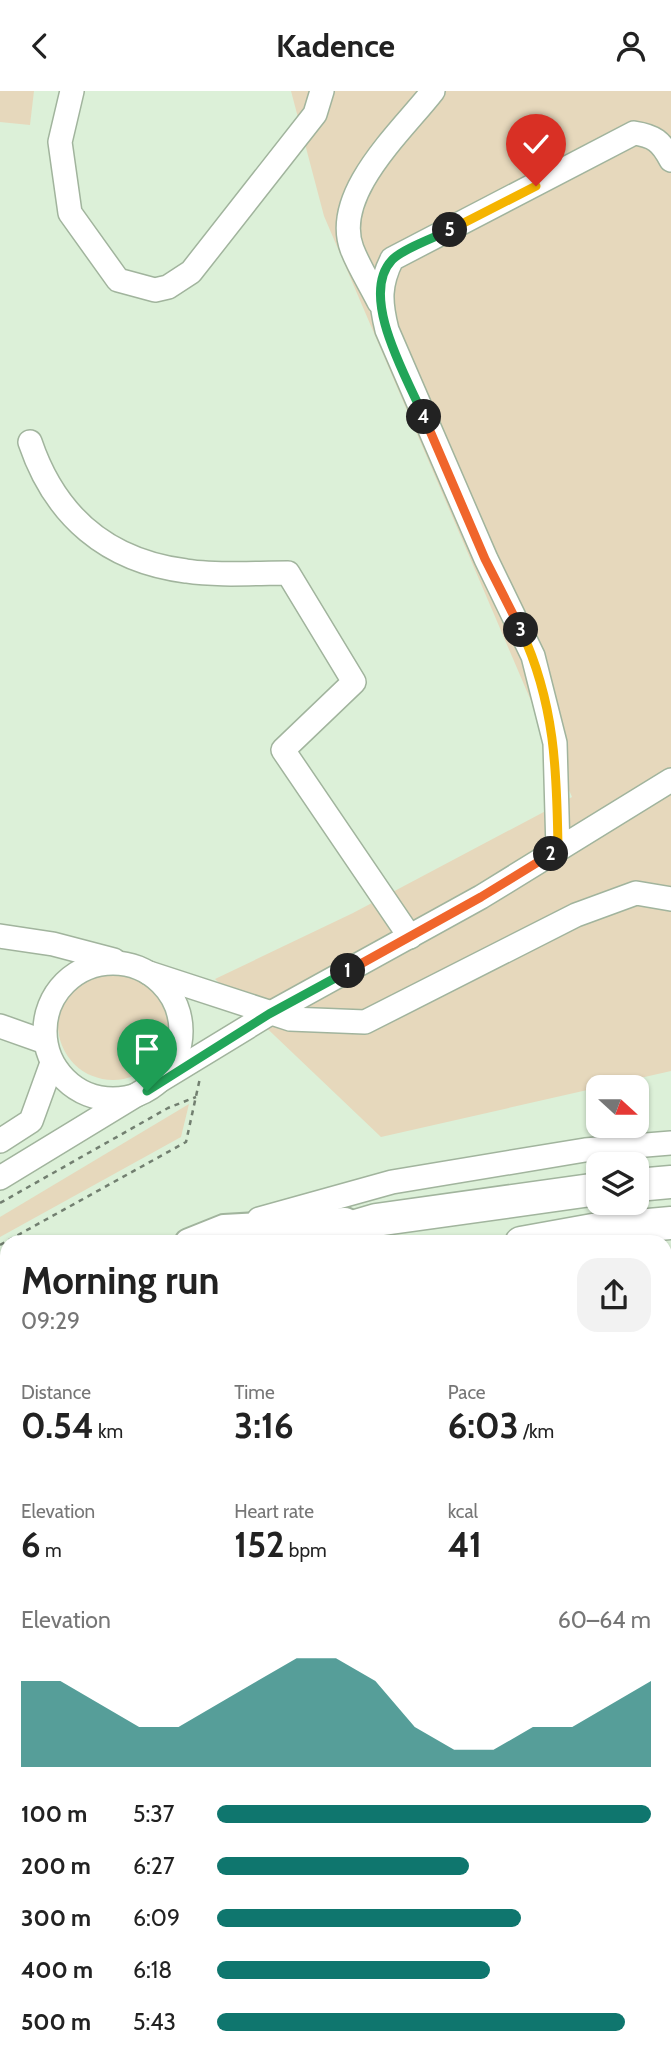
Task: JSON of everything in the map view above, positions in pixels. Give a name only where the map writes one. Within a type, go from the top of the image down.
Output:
[{"type":"highway","points":[[649,1184],[671,1182]]},
{"type":"highway","points":[[325,1235],[376,1220],[586,1191]]},
{"type":"highway","points":[[565,1235],[671,1223]]},
{"type":"main road","points":[[209,1235],[224,1229],[376,1220]]},
{"type":"street","points":[[72,91],[60,142],[70,213],[118,280],[155,290],[168,287],[191,272],[315,114],[322,91]]},
{"type":"street","points":[[433,91],[370,169],[359,189],[348,222],[351,247],[379,302],[387,330],[485,559],[533,656],[555,743],[558,850]]},
{"type":"street","points":[[379,302],[383,277],[392,259],[634,133],[652,136],[663,144],[671,160]]},
{"type":"street","points":[[30,442],[41,474],[82,527],[128,558],[186,572],[288,573],[354,682],[283,750],[410,937]]},
{"type":"street","points":[[0,1178],[147,1091],[269,1014],[410,937],[671,780]]},
{"type":"street","points":[[0,936],[53,944],[127,964],[269,1014],[316,1022],[365,1022],[576,915],[636,893],[671,899]]},
{"type":"street","points":[[0,1141],[31,1121],[49,1053],[45,1020],[52,1000],[65,982],[83,970],[104,963],[127,964]]},
{"type":"street","points":[[0,1026],[49,1053],[65,1080],[82,1093],[103,1100],[125,1099],[147,1091],[165,1076],[178,1054],[182,1033],[178,1009],[167,988],[149,973]]},
{"type":"street","points":[[224,1229],[392,1182],[585,1150],[671,1143]]},
{"type":"path","points":[[0,1203],[168,1108],[196,1097],[186,1142],[18,1235]]},
{"type":"shaded area","points":[[0,91],[34,91],[30,125],[0,122]]},
{"type":"shaded area","points":[[291,91],[671,91],[671,1071],[649,1076],[586,1075],[586,1090],[381,1137],[215,979],[353,913],[572,797],[324,216]]},
{"type":"shaded area","points":[[113,970],[134,974],[152,986],[164,1004],[168,1025],[164,1046],[152,1064],[134,1076],[113,1080],[92,1076],[74,1064],[62,1046],[58,1025],[62,1004],[74,986],[92,974]]},
{"type":"shaded area","points":[[189,1104],[181,1137],[4,1235],[0,1235],[0,1217]]},
{"type":"route","points":[[147,1091],[269,1014],[481,897],[558,850],[555,743],[533,656],[485,559],[387,330],[379,302],[383,277],[392,259],[536,186]]}]
